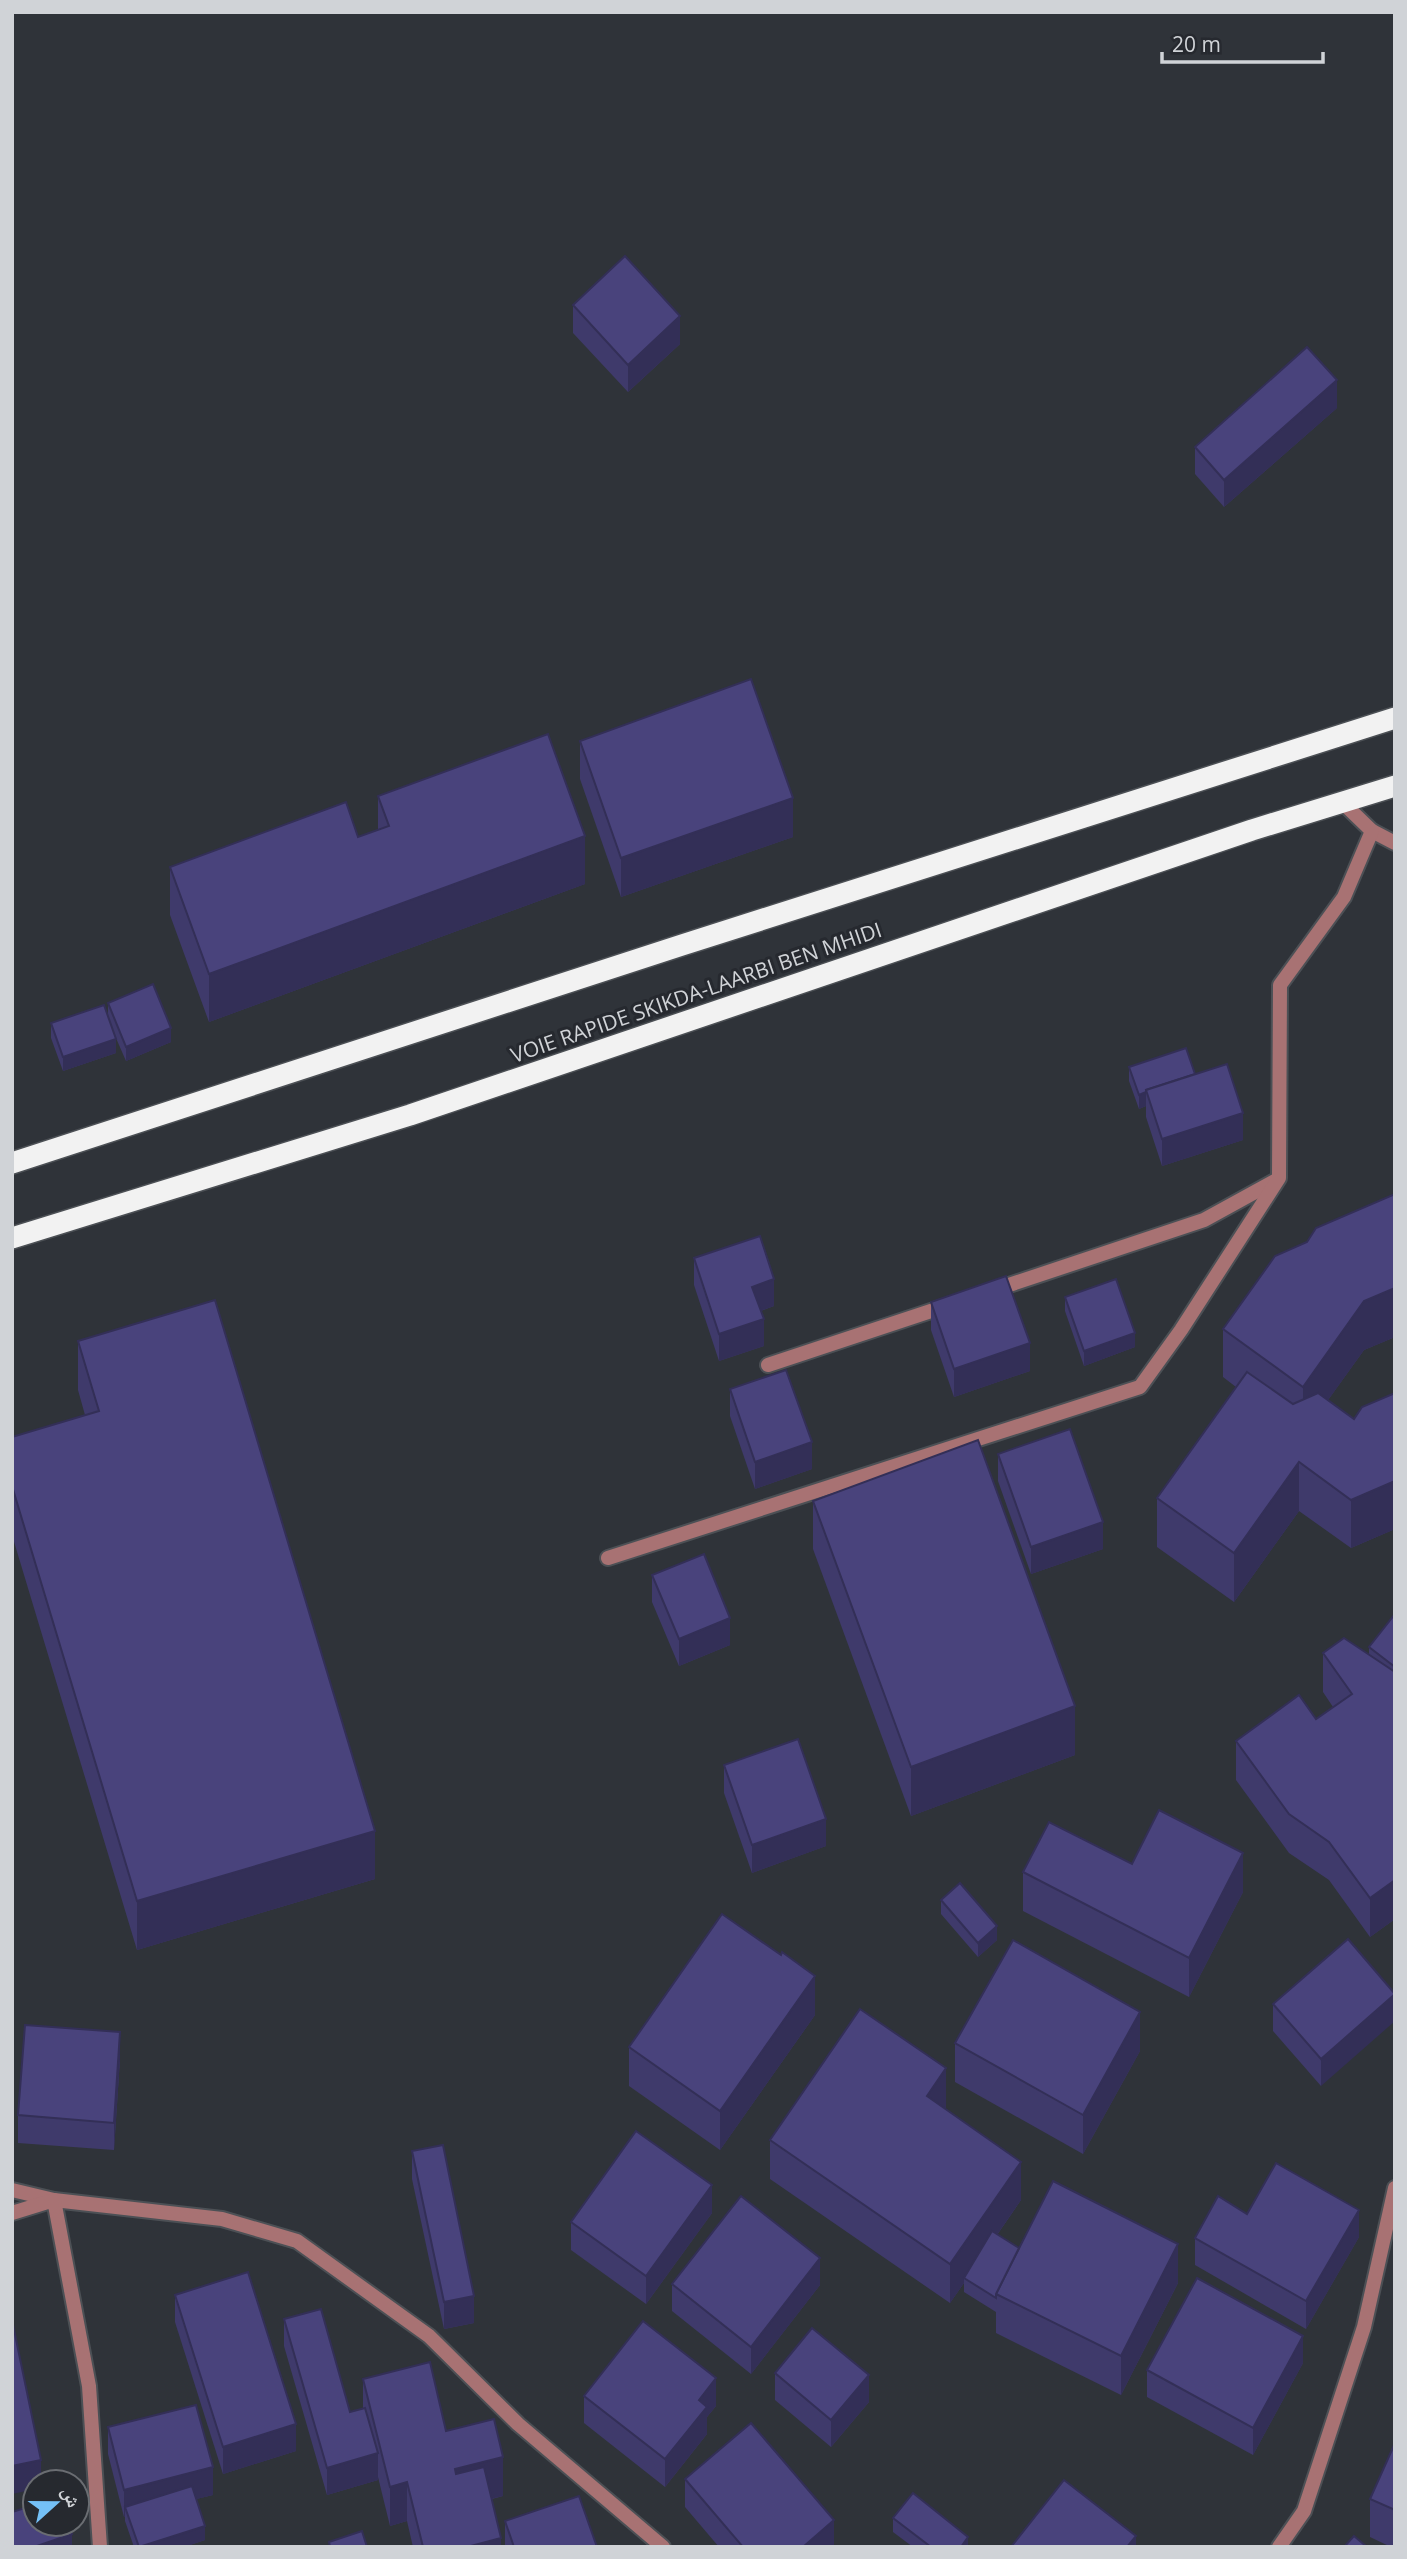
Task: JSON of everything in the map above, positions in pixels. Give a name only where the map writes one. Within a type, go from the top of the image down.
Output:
[{"type":"highway","points":[[12,1163],[682,945],[1395,718]]},
{"type":"highway","name":"VOIE RAPIDE SKIKDA-LAARBI BEN MHIDI","points":[[12,1238],[410,1115],[1161,860],[1395,786]]},
{"type":"street","points":[[1342,802],[1372,831],[1395,843]]},
{"type":"street","points":[[608,1558],[1140,1387],[1181,1330],[1279,1178],[1280,985],[1344,897],[1372,831]]},
{"type":"street","points":[[768,1365],[1205,1220],[1279,1178]]},
{"type":"street","points":[[1279,2547],[1304,2511],[1364,2327],[1395,2188]]},
{"type":"street","points":[[12,2190],[54,2200],[222,2219],[297,2241],[429,2336],[518,2424],[663,2547]]},
{"type":"street","points":[[12,2213],[54,2200]]},
{"type":"street","points":[[54,2200],[89,2386],[100,2547]]},
{"type":"building","points":[[625,256],[680,316],[628,365],[573,305]]},
{"type":"building","points":[[1307,347],[1337,380],[1224,480],[1195,447]]},
{"type":"building","points":[[751,679],[793,798],[621,858],[580,741]]},
{"type":"building","points":[[548,734],[585,836],[209,974],[170,867],[346,802],[358,837],[389,826],[378,796]]},
{"type":"building","points":[[153,984],[171,1028],[126,1047],[108,1003]]},
{"type":"building","points":[[104,1005],[116,1039],[63,1057],[51,1023]]},
{"type":"building","points":[[1186,1048],[1195,1074],[1146,1090],[1139,1095],[1129,1067]]},
{"type":"building","points":[[1227,1064],[1243,1113],[1162,1139],[1146,1090]]},
{"type":"building","points":[[1395,1194],[1395,1288],[1364,1301],[1303,1387],[1223,1329],[1275,1256],[1307,1242],[1316,1228]]},
{"type":"building","points":[[760,1236],[774,1279],[752,1287],[764,1319],[719,1334],[694,1258]]},
{"type":"building","points":[[1006,1276],[1030,1343],[954,1369],[931,1302]]},
{"type":"building","points":[[1116,1279],[1135,1333],[1084,1351],[1065,1297]]},
{"type":"building","points":[[215,1300],[375,1831],[137,1901],[12,1486],[12,1437],[99,1411],[78,1341]]},
{"type":"building","points":[[786,1370],[812,1442],[755,1462],[730,1389]]},
{"type":"building","points":[[1247,1372],[1293,1404],[1318,1393],[1354,1419],[1362,1407],[1395,1393],[1395,1481],[1351,1500],[1299,1462],[1234,1553],[1157,1498]]},
{"type":"building","points":[[1070,1429],[1103,1522],[1031,1547],[998,1454]]},
{"type":"building","points":[[978,1440],[1075,1706],[911,1767],[813,1501]]},
{"type":"building","points":[[704,1554],[730,1618],[679,1639],[652,1575]]},
{"type":"building","points":[[1395,1614],[1395,1667],[1369,1647]]},
{"type":"building","points":[[1344,1638],[1395,1672],[1395,1880],[1370,1898],[1329,1842],[1289,1814],[1236,1741],[1299,1695],[1316,1719],[1352,1694],[1323,1653]]},
{"type":"building","points":[[798,1739],[826,1819],[752,1845],[724,1765]]},
{"type":"building","points":[[1159,1810],[1243,1853],[1189,1958],[1023,1872],[1049,1822],[1132,1864]]},
{"type":"building","points":[[960,1883],[997,1926],[978,1943],[941,1900]]},
{"type":"building","points":[[722,1914],[815,1976],[720,2111],[629,2047]]},
{"type":"building","points":[[1348,1939],[1395,1994],[1321,2059],[1273,2004]]},
{"type":"building","points":[[1013,1940],[1140,2012],[1083,2115],[955,2043]]},
{"type":"building","points":[[860,2009],[946,2068],[927,2096],[1021,2162],[950,2264],[770,2140]]},
{"type":"building","points":[[25,2025],[120,2032],[114,2123],[18,2115]]},
{"type":"building","points":[[636,2131],[712,2185],[646,2276],[571,2222]]},
{"type":"building","points":[[443,2145],[474,2296],[444,2302],[412,2151]]},
{"type":"building","points":[[1276,2163],[1359,2210],[1306,2301],[1195,2238],[1218,2196],[1247,2214]]},
{"type":"building","points":[[1053,2181],[1178,2244],[1121,2356],[996,2294]]},
{"type":"building","points":[[741,2196],[820,2258],[751,2347],[672,2284]]},
{"type":"building","points":[[992,2231],[1019,2248],[996,2298],[964,2278]]},
{"type":"building","points":[[248,2272],[296,2424],[223,2447],[175,2295]]},
{"type":"building","points":[[1197,2278],[1303,2336],[1253,2428],[1147,2370]]},
{"type":"building","points":[[321,2309],[350,2412],[365,2408],[378,2453],[327,2468],[284,2319]]},
{"type":"building","points":[[12,2320],[41,2460],[12,2466]]},
{"type":"building","points":[[643,2321],[716,2378],[699,2400],[707,2407],[665,2459],[584,2396]]},
{"type":"building","points":[[812,2328],[869,2375],[831,2420],[775,2373]]},
{"type":"building","points":[[430,2362],[446,2431],[494,2419],[503,2457],[455,2469],[456,2474],[484,2467],[501,2538],[467,2547],[423,2547],[407,2482],[390,2487],[363,2379]]},
{"type":"building","points":[[196,2405],[213,2467],[124,2490],[108,2427]]},
{"type":"building","points":[[751,2423],[834,2520],[803,2547],[743,2547],[685,2479]]},
{"type":"building","points":[[1395,2443],[1395,2510],[1370,2499]]},
{"type":"building","points":[[1064,2480],[1136,2536],[1127,2547],[1011,2547]]},
{"type":"building","points":[[192,2486],[205,2526],[139,2547],[125,2507]]},
{"type":"building","points":[[913,2493],[968,2537],[961,2547],[931,2547],[893,2518]]},
{"type":"building","points":[[579,2496],[597,2547],[514,2547],[505,2521]]},
{"type":"building","points":[[21,2509],[21,2538],[60,2538],[34,2547],[12,2547],[12,2512]]},
{"type":"building","points":[[362,2531],[367,2547],[330,2547],[329,2542]]},
{"type":"building","points":[[1354,2536],[1367,2547],[1344,2547]]}]
